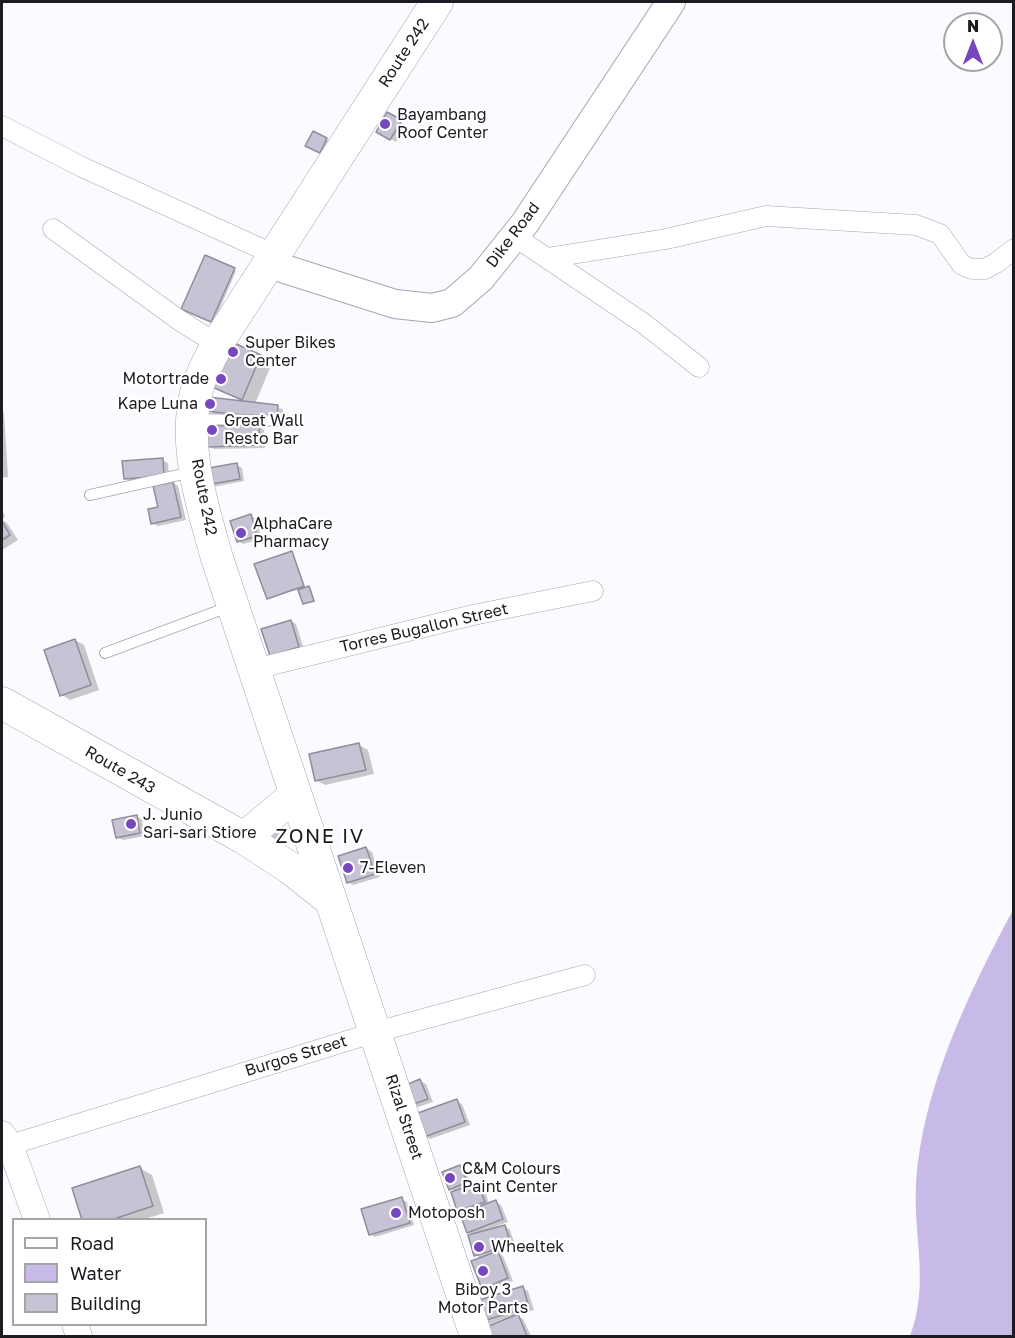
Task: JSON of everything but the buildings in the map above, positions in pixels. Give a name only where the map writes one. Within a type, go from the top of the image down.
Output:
[{"type":"main road","name":"Route 242","points":[[328,899],[210,532],[195,471],[193,419],[198,386],[217,344],[437,2]]},
{"type":"main road","name":"Dike Road","points":[[272,260],[395,304],[432,308],[452,303],[481,278],[514,236],[671,2]]},
{"type":"main road","name":"Route 243","points":[[2,702],[244,838],[290,868],[328,899]]},
{"type":"main road","points":[[244,838],[295,795]]},
{"type":"main road","name":"Rizal Street","points":[[328,899],[376,1032],[476,1336]]},
{"type":"street","points":[[2,126],[272,260]]},
{"type":"street","points":[[547,258],[666,239],[766,216],[916,225],[940,234],[962,265],[972,269],[985,269],[1014,249]]},
{"type":"street","points":[[53,229],[179,320],[217,344]]},
{"type":"street","points":[[514,236],[643,323],[699,367]]},
{"type":"street","name":"Torres Bugallon Street","points":[[255,669],[473,615],[593,591]]},
{"type":"street","name":"Burgos Street","points":[[6,1148],[376,1032],[585,975]]},
{"type":"street","points":[[6,1148],[36,1218]]},
{"type":"lane","points":[[193,419],[291,421]]},
{"type":"lane","points":[[90,495],[195,471]]},
{"type":"lane","points":[[105,652],[233,605]]},
{"type":"water","points":[[1013,910],[1013,1336],[910,1336],[916,1316],[920,1279],[916,1183],[920,1148],[928,1112],[950,1042],[980,974]]},
{"type":"place","name":"Bayambang Roof Center","points":[[385,124]]},
{"type":"place","name":"Super Bikes Center","points":[[233,352]]},
{"type":"place","name":"Motortrade","points":[[221,379]]},
{"type":"place","name":"Kape Luna","points":[[210,404]]},
{"type":"place","name":"Great Wall Resto Bar","points":[[212,430]]},
{"type":"place","name":"AlphaCare Pharmacy","points":[[241,533]]},
{"type":"place","name":"J. Junio Sari-sari Stiore","points":[[131,824]]},
{"type":"place","name":"7-Eleven","points":[[348,868]]},
{"type":"place","name":"C&M Colours Paint Center","points":[[450,1178]]},
{"type":"place","name":"Motoposh","points":[[396,1213]]},
{"type":"place","name":"Wheeltek","points":[[479,1247]]},
{"type":"place","name":"Biboy 3 Motor Parts","points":[[483,1271]]},
{"type":"district","name":"ZONE IV","points":[[320,837]]}]
